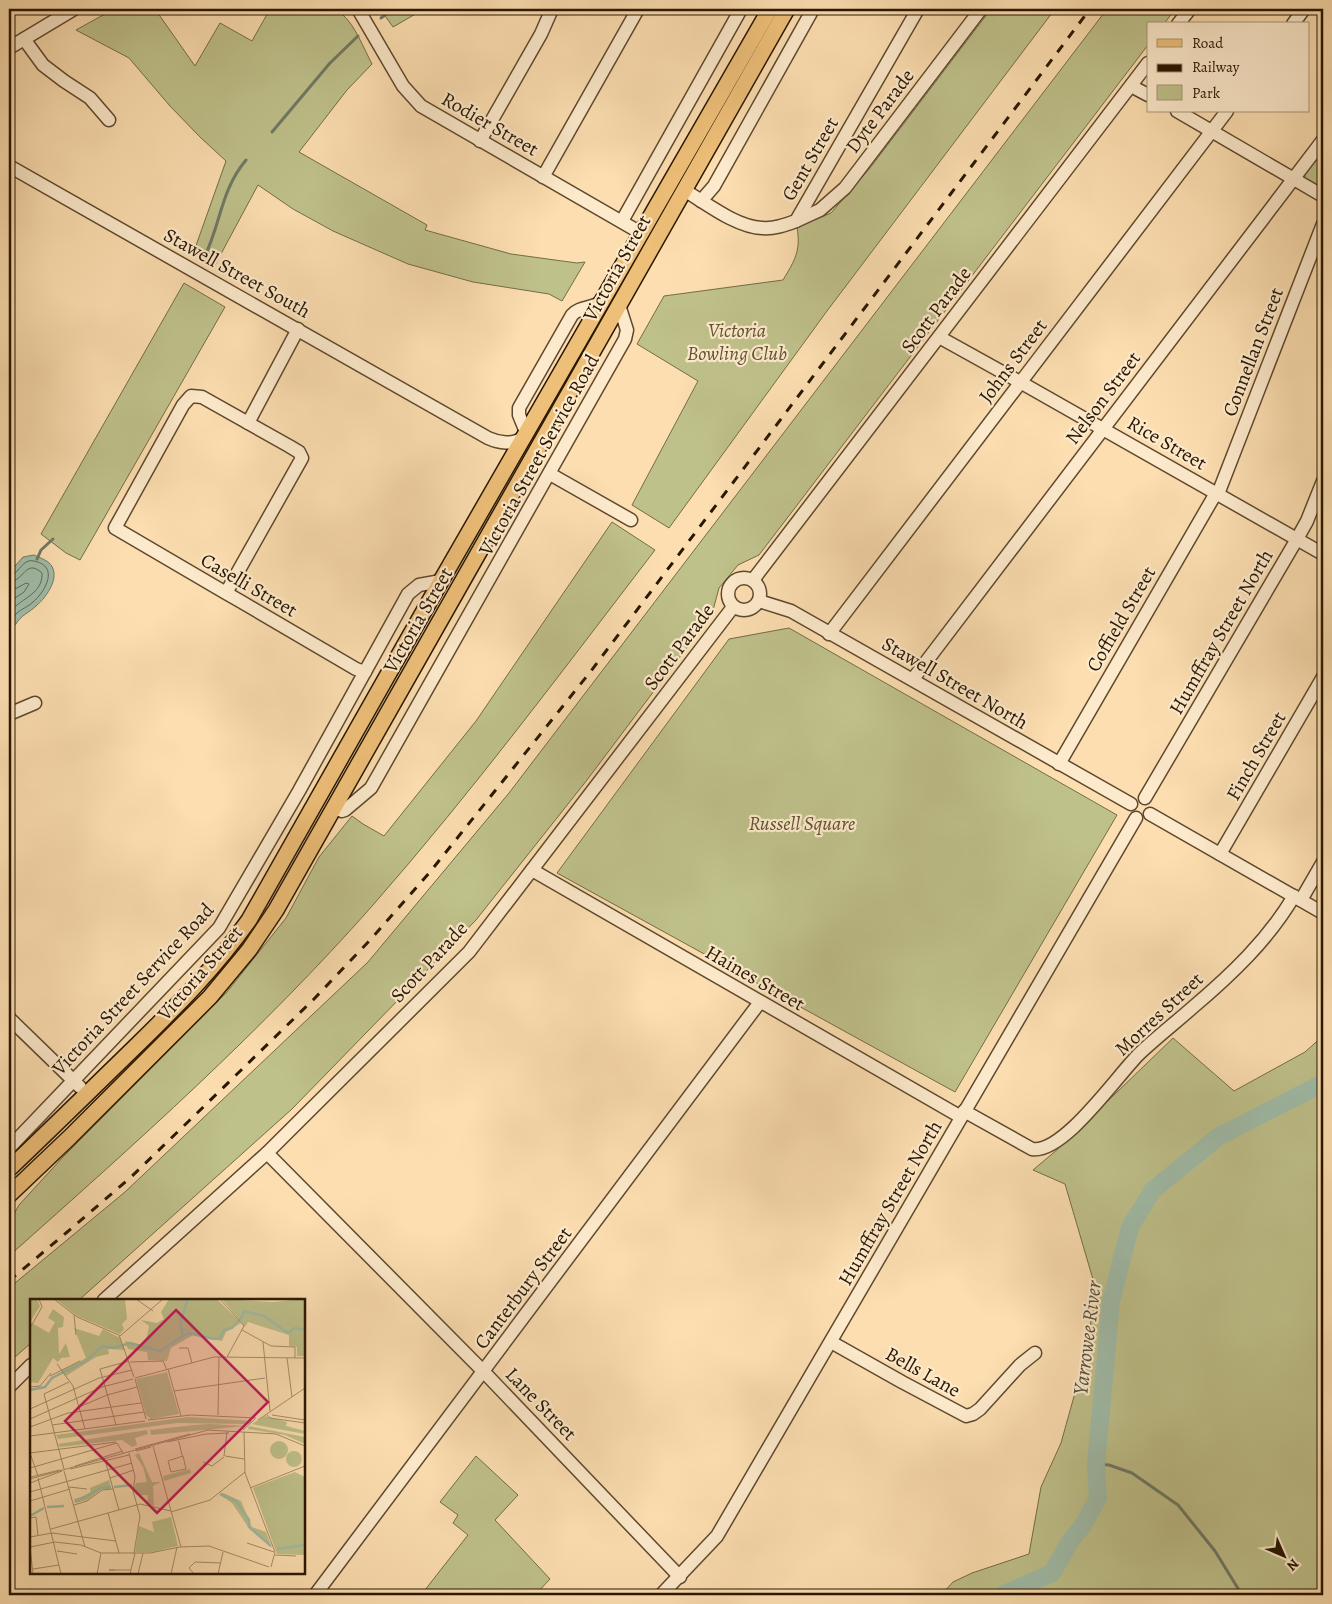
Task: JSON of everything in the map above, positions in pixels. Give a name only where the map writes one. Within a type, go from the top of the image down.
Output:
[{"type":"main road","name":"Victoria Street","points":[[9,1169],[170,1012],[226,951],[253,914],[440,582],[768,9]]},
{"type":"main road","name":"Victoria Street","points":[[9,1195],[210,997],[233,971],[276,910],[787,9]]},
{"type":"main road","points":[[641,232],[655,241]]},
{"type":"main road","points":[[512,457],[536,452]]},
{"type":"main road","points":[[318,800],[335,808]]},
{"type":"main road","points":[[9,1204],[34,1180],[70,1137]]},
{"type":"street","points":[[9,48],[74,9]]},
{"type":"street","name":"Rodier Street","points":[[358,9],[398,79],[412,98],[436,116],[641,232]]},
{"type":"street","points":[[480,141],[541,34],[552,9]]},
{"type":"street","points":[[544,177],[638,9]]},
{"type":"street","points":[[622,222],[741,9]]},
{"type":"street","points":[[701,200],[714,186],[813,9]]},
{"type":"street","name":"Gent Street","points":[[684,190],[736,221],[754,227],[774,228],[796,221],[918,9]]},
{"type":"street","name":"Dyte Parade","points":[[796,221],[820,210],[845,188],[981,9]]},
{"type":"street","points":[[1180,22],[1190,9]]},
{"type":"street","points":[[1294,22],[1304,9]]},
{"type":"street","points":[[24,39],[49,70],[90,98],[110,120]]},
{"type":"street","name":"Scott Parade","points":[[753,580],[1147,64]]},
{"type":"street","points":[[1131,86],[1147,94]]},
{"type":"street","points":[[1179,112],[1323,196]]},
{"type":"street","name":"Johns Street","points":[[829,634],[1226,112]]},
{"type":"street","name":"Nelson Street","points":[[913,679],[1323,140]]},
{"type":"street","name":"Stawell Street South","points":[[9,166],[496,441],[514,442],[525,435]]},
{"type":"street","name":"Connellan Street","points":[[1217,493],[1323,224]]},
{"type":"street","name":"Victoria Street Service Road","points":[[335,808],[342,811],[345,810],[371,788],[550,474],[625,339],[626,328],[619,305]]},
{"type":"street","points":[[226,593],[302,458],[299,452],[248,423],[298,329]]},
{"type":"street","name":"Rice Street","points":[[939,338],[1103,428],[1323,554]]},
{"type":"street","name":"Caselli Street","points":[[248,423],[202,397],[191,396],[183,405],[115,528],[356,669],[365,672]]},
{"type":"street","name":"Stawell Street South","points":[[445,413],[466,430],[512,457]]},
{"type":"street","points":[[550,474],[631,520]]},
{"type":"street","name":"Humffray Street North","points":[[1145,798],[1297,539],[1307,521],[1323,481]]},
{"type":"street","name":"Coffield Street","points":[[1059,764],[1217,493]]},
{"type":"street","points":[[743,577],[753,580],[761,592],[759,601],[748,610],[740,610],[734,607],[728,598],[728,588],[734,580],[743,577]]},
{"type":"street","name":"Victoria Street Service Road","points":[[9,1148],[215,933],[299,791],[411,590],[419,585],[440,582]]},
{"type":"street","name":"Stawell Street North","points":[[759,601],[791,611],[1131,804]]},
{"type":"street","name":"Scott Parade","points":[[105,1299],[267,1153],[469,952],[734,607]]},
{"type":"street","name":"Finch Street","points":[[1220,854],[1323,677]]},
{"type":"street","points":[[9,714],[35,703]]},
{"type":"street","points":[[299,791],[318,800]]},
{"type":"street","points":[[1138,798],[1145,798],[1151,805],[1150,814],[1144,819],[1136,818],[1131,813],[1131,804],[1138,798]]},
{"type":"street","points":[[1150,814],[1323,913]]},
{"type":"street","name":"Humffray Street North","points":[[661,1595],[717,1536],[1136,818]]},
{"type":"street","name":"Morres Street","points":[[1040,1148],[1069,1131],[1086,1115],[1140,1053],[1201,1001],[1263,941],[1298,898],[1323,862]]},
{"type":"street","name":"Haines Street","points":[[532,870],[760,1002],[963,1114],[1030,1148],[1040,1148]]},
{"type":"street","name":"Canterbury Street","points":[[315,1595],[760,1002]]},
{"type":"street","points":[[9,1018],[88,1094]]},
{"type":"street","name":"Lane Street","points":[[267,1153],[484,1371],[680,1577]]},
{"type":"street","name":"Bells Lane","points":[[831,1342],[966,1416],[980,1409],[1020,1365],[1035,1352]]},
{"type":"street","points":[[9,1386],[15,1377],[30,1366]]},
{"type":"green space","points":[[318,8],[342,14],[355,31],[372,64],[347,90],[299,152],[427,225],[425,230],[511,254],[577,263],[585,262],[562,301],[549,294],[473,282],[408,264],[333,231],[293,209],[258,185],[215,265],[193,254],[226,161],[170,106],[129,58],[76,30],[114,9],[155,9],[195,66],[220,23],[252,41],[270,9]]},
{"type":"green space","points":[[380,9],[424,9],[393,27]]},
{"type":"green space","name":"Victoria Bowling Club","points":[[991,9],[1055,9],[827,311],[669,528],[632,505],[698,381],[637,344],[664,296],[783,280],[796,255],[798,243],[797,227],[831,213],[870,168]]},
{"type":"green space","points":[[1107,9],[1175,9],[1165,22],[1147,22],[1147,46],[759,555],[738,565],[719,588],[712,614],[587,780],[476,920],[292,1109],[80,1299],[30,1299],[30,1344],[15,1357],[9,1358],[9,1288],[125,1192],[368,962],[509,793]]},
{"type":"green space","points":[[1323,146],[1323,189],[1306,180],[1304,173]]},
{"type":"green space","points":[[184,283],[225,307],[80,560],[66,553],[41,534]]},
{"type":"green space","points":[[612,522],[655,550],[517,730],[410,862],[331,952],[242,1042],[197,1086],[9,1256],[9,1223],[19,1205],[63,1157],[227,992],[286,918],[319,857],[352,816],[384,836],[476,721]]},
{"type":"green space","name":"Russell Square","points":[[789,628],[1117,815],[955,1092],[557,873],[729,639]]},
{"type":"green space","points":[[1323,1036],[1323,1595],[941,1595],[953,1582],[972,1573],[1029,1554],[1041,1487],[1061,1443],[1078,1382],[1097,1293],[1065,1184],[1033,1170],[1058,1149],[1173,1038],[1234,1091],[1305,1052]]},
{"type":"green space","points":[[476,1456],[518,1495],[495,1520],[550,1579],[535,1595],[421,1595],[468,1535],[453,1523],[458,1515],[440,1502]]},
{"type":"water","points":[[34,555],[48,562],[52,567],[54,579],[52,585],[40,602],[20,618],[16,624],[9,627],[9,573],[23,557]]},
{"type":"waterway","points":[[381,18],[393,9]]},
{"type":"waterway","points":[[272,132],[330,63],[358,36]]},
{"type":"waterway","points":[[203,260],[231,184],[246,160]]},
{"type":"waterway","points":[[37,559],[41,550],[53,539]]},
{"type":"waterway","name":"Yarrowee River","points":[[1002,1595],[1052,1573],[1071,1540],[1082,1527],[1098,1498],[1096,1464],[1111,1302],[1130,1227],[1153,1190],[1218,1137],[1323,1083]]},
{"type":"waterway","points":[[1096,1464],[1109,1465],[1132,1473],[1178,1505],[1215,1551],[1242,1595]]},
{"type":"railway","points":[[9,1281],[131,1177],[192,1118],[314,999],[371,939],[430,872],[591,671],[1090,9]]}]
